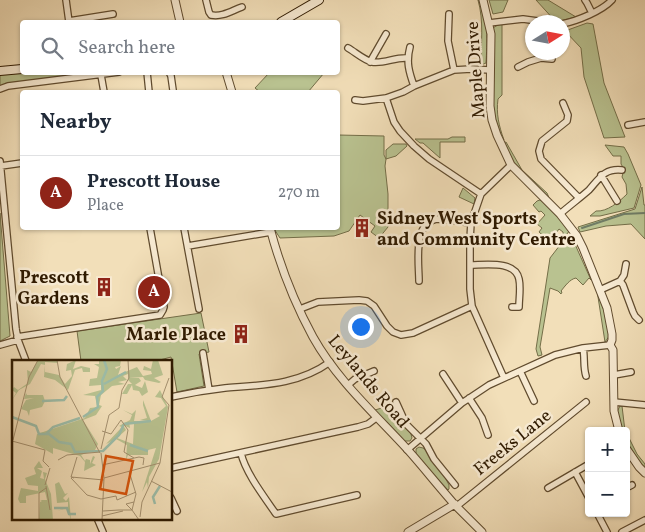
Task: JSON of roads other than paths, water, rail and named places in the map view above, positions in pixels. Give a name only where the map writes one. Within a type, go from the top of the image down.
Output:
[{"type":"main road","points":[[285,20],[318,0]]},
{"type":"main road","points":[[0,71],[20,69]]},
{"type":"street","points":[[66,0],[69,20]]},
{"type":"street","points":[[176,0],[180,20]]},
{"type":"street","points":[[206,0],[211,15],[214,16],[230,13],[242,7]]},
{"type":"street","name":"Maple Drive","points":[[483,0],[491,34],[490,106],[492,120],[511,164],[560,214],[577,236],[583,248],[607,308],[612,334],[610,345],[613,350],[614,411],[618,427]]},
{"type":"street","points":[[585,0],[588,2],[592,13]]},
{"type":"street","points":[[570,22],[592,13],[612,0]]},
{"type":"street","points":[[80,20],[113,14]]},
{"type":"street","points":[[449,14],[448,41],[454,70]]},
{"type":"street","points":[[489,23],[525,19]]},
{"type":"street","points":[[370,62],[383,36]]},
{"type":"street","points":[[410,47],[407,58],[414,86]]},
{"type":"street","points":[[348,48],[370,62],[379,62],[398,57],[407,58]]},
{"type":"street","points":[[518,67],[532,60]]},
{"type":"street","points":[[355,100],[386,98],[454,70],[490,70]]},
{"type":"street","points":[[0,89],[8,86],[93,75]]},
{"type":"street","points":[[101,75],[104,90]]},
{"type":"street","points":[[147,75],[149,90]]},
{"type":"street","points":[[170,75],[173,90]]},
{"type":"street","points":[[227,75],[231,90]]},
{"type":"street","points":[[386,98],[394,122],[400,131],[429,159],[481,194]]},
{"type":"street","points":[[563,103],[568,115],[567,121],[542,141],[539,151],[541,159],[579,198]]},
{"type":"street","points":[[628,125],[645,122]]},
{"type":"street","points":[[0,161],[18,339],[26,360]]},
{"type":"street","points":[[1,166],[20,164]]},
{"type":"street","points":[[504,378],[472,306],[470,289],[470,224],[481,194],[511,164]]},
{"type":"street","points":[[560,214],[588,190],[601,175],[614,169],[622,170]]},
{"type":"street","points":[[601,175],[617,201]]},
{"type":"street","points":[[419,281],[419,238],[422,230],[428,223],[440,219],[470,224]]},
{"type":"street","points":[[0,345],[18,339],[160,315],[164,308],[150,230]]},
{"type":"street","points":[[184,230],[199,309]]},
{"type":"street","points":[[188,246],[270,230]]},
{"type":"street","name":"Leylands Road","points":[[270,230],[282,270],[292,294],[314,337],[330,362],[376,418],[482,532]]},
{"type":"street","points":[[600,290],[620,282],[624,275],[626,264]]},
{"type":"street","points":[[470,265],[507,266],[512,268],[520,281],[519,307],[512,307]]},
{"type":"street","points":[[620,282],[624,285],[635,316],[640,320]]},
{"type":"street","points":[[300,309],[318,302],[367,301],[374,306],[393,332],[401,335],[413,333],[472,306]]},
{"type":"street","points":[[407,450],[462,403],[490,385],[555,355],[583,348],[610,345]]},
{"type":"street","points":[[583,348],[583,367],[586,376]]},
{"type":"street","points":[[203,353],[209,390]]},
{"type":"street","points":[[172,397],[209,390],[290,381],[308,375],[330,362]]},
{"type":"street","points":[[348,385],[355,379],[374,371]]},
{"type":"street","points":[[520,371],[534,401]]},
{"type":"street","points":[[614,374],[631,372]]},
{"type":"street","points":[[443,374],[462,403]]},
{"type":"street","points":[[470,398],[482,418],[488,435]]},
{"type":"street","points":[[396,402],[406,424],[426,444],[434,459],[455,486]]},
{"type":"street","name":"Freeks Lane","points":[[456,505],[586,402]]},
{"type":"street","points":[[614,402],[645,405]]},
{"type":"street","points":[[172,468],[368,424],[376,418]]},
{"type":"street","points":[[241,453],[251,476],[276,514],[357,495]]},
{"type":"street","points":[[630,454],[645,473]]},
{"type":"street","points":[[548,488],[585,466]]},
{"type":"street","points":[[575,472],[585,491]]},
{"type":"street","points":[[172,500],[177,511]]},
{"type":"street","points":[[408,532],[456,505]]},
{"type":"street","points":[[599,517],[607,532]]},
{"type":"street","points":[[98,520],[103,532]]},
{"type":"street","points":[[622,532],[645,520]]},
{"type":"waterway","points":[[582,228],[624,214],[645,213]]},
{"type":"place","name":"Sidney West Sports and Community Centre","points":[[362,228]]},
{"type":"place","name":"Prescott Gardens","points":[[104,287]]},
{"type":"place","name":"Prescott House","points":[[154,292]]},
{"type":"place","name":"Marle Place","points":[[241,334]]}]
